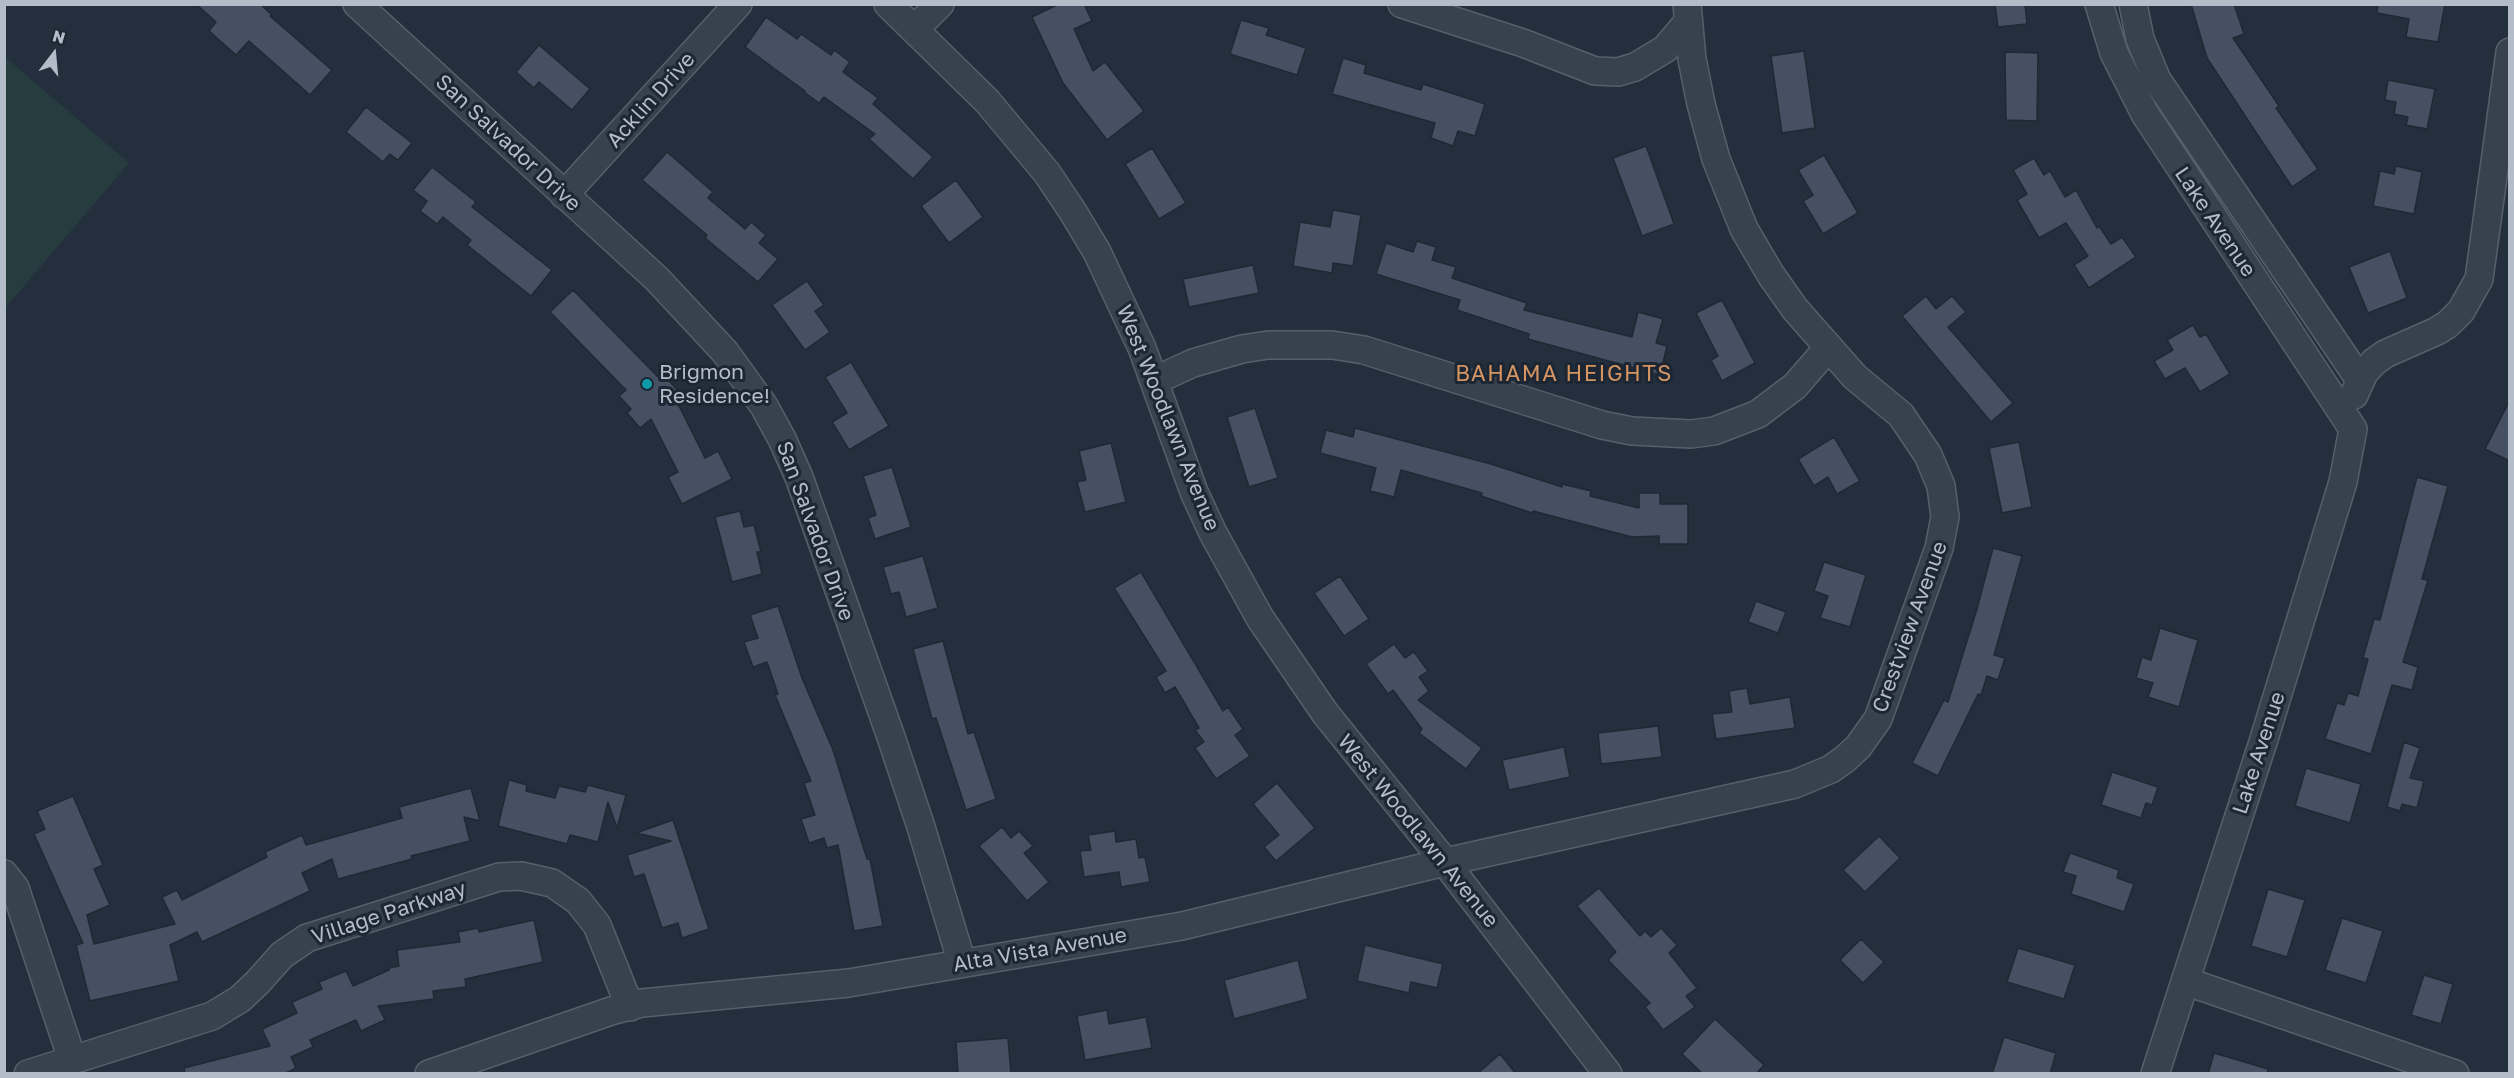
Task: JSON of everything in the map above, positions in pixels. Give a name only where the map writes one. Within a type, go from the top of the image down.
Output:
[{"type":"street","name":"San Salvador Drive","points":[[357,4],[657,279],[692,315],[743,375],[782,439],[799,477],[891,737],[962,963]]},
{"type":"street","name":"Acklin Drive","points":[[564,195],[738,4]]},
{"type":"street","name":"West Woodlawn Avenue","points":[[888,4],[987,100],[1054,183],[1097,252],[1142,348],[1194,492],[1260,618],[1324,713],[1445,862],[1608,1074]]},
{"type":"street","points":[[915,29],[940,4]]},
{"type":"street","points":[[1402,4],[1523,43],[1595,71],[1618,72],[1651,59],[1678,37],[1687,13]]},
{"type":"street","name":"Lake Avenue","points":[[2099,4],[2114,52],[2145,114],[2353,429]]},
{"type":"street","name":"Lake Avenue","points":[[2133,4],[2140,39],[2157,80],[2360,380],[2353,398],[2353,429],[2343,482],[2264,739],[2155,1074]]},
{"type":"street","name":"Crestview Avenue","points":[[1445,862],[1795,784],[1831,769],[1858,747],[1878,719],[1944,533],[1945,502],[1928,455],[1901,415],[1855,376],[1795,309],[1744,229],[1728,195],[1701,104],[1687,13]]},
{"type":"street","points":[[2360,380],[2373,363],[2385,354],[2438,332],[2448,324],[2461,312],[2479,279],[2510,52]]},
{"type":"street","points":[[1154,381],[1193,363],[1242,349],[1268,345],[1332,345],[1364,350],[1602,425],[1653,434],[1691,434],[1714,431],[1758,414],[1795,386],[1828,348]]},
{"type":"street","name":"Alta Vista Avenue","points":[[429,1074],[630,1007],[674,999],[849,983],[1182,926],[1445,862]]},
{"type":"street","points":[[4,874],[15,888],[72,1059]]},
{"type":"street","name":"Village Parkway","points":[[28,1074],[221,1011],[257,983],[282,955],[307,938],[499,877],[521,876],[552,883],[578,901],[597,925],[630,1007]]},
{"type":"street","points":[[2185,981],[2455,1074]]},
{"type":"green space","points":[[5,57],[129,163],[5,308]]},
{"type":"building","points":[[196,4],[260,4],[272,15],[270,16],[332,70],[310,95],[249,41],[236,55],[209,31],[216,22]]},
{"type":"building","points":[[1059,4],[1084,4],[1092,21],[1074,29],[1093,71],[1105,62],[1144,111],[1107,140],[1063,83],[1032,17]]},
{"type":"building","points":[[1995,4],[2025,4],[2027,24],[1998,27]]},
{"type":"building","points":[[2191,4],[2234,4],[2244,34],[2233,38],[2279,106],[2276,108],[2318,169],[2292,187],[2207,58]]},
{"type":"building","points":[[2378,4],[2445,4],[2438,42],[2406,37],[2409,19],[2377,13]]},
{"type":"building","points":[[766,17],[797,39],[801,34],[831,55],[834,50],[850,62],[843,72],[878,98],[873,104],[933,157],[913,179],[869,139],[875,134],[824,97],[819,103],[745,47]]},
{"type":"building","points":[[1241,20],[1269,28],[1266,35],[1306,48],[1297,75],[1230,54]]},
{"type":"building","points":[[539,45],[590,89],[572,110],[539,82],[534,88],[516,72]]},
{"type":"building","points":[[1804,51],[1815,128],[1782,133],[1771,56]]},
{"type":"building","points":[[2005,52],[2038,53],[2037,121],[2006,120]]},
{"type":"building","points":[[1343,58],[1366,65],[1364,73],[1421,90],[1423,84],[1485,104],[1475,136],[1458,131],[1453,146],[1431,138],[1435,123],[1332,94]]},
{"type":"building","points":[[2388,80],[2435,89],[2427,129],[2406,125],[2408,117],[2394,114],[2396,102],[2385,100]]},
{"type":"building","points":[[366,107],[412,143],[398,160],[390,154],[383,162],[346,132]]},
{"type":"building","points":[[1646,146],[1674,224],[1642,236],[1613,158]]},
{"type":"building","points":[[1152,148],[1186,203],[1159,219],[1125,164]]},
{"type":"building","points":[[667,152],[713,192],[708,198],[745,229],[751,222],[766,235],[759,243],[778,259],[758,282],[705,238],[707,235],[642,180]]},
{"type":"building","points":[[1824,155],[1858,213],[1823,234],[1803,201],[1813,195],[1798,170]]},
{"type":"building","points":[[2034,158],[2044,175],[2050,171],[2065,197],[2076,190],[2097,228],[2099,226],[2111,244],[2122,237],[2136,257],[2089,288],[2074,265],[2088,256],[2066,223],[2039,238],[2017,200],[2027,194],[2013,170]]},
{"type":"building","points":[[2396,166],[2422,172],[2414,214],[2373,206],[2380,171],[2394,174]]},
{"type":"building","points":[[432,167],[476,202],[472,207],[552,270],[531,296],[467,245],[471,240],[443,217],[437,224],[420,211],[427,201],[413,190]]},
{"type":"building","points":[[956,180],[983,217],[949,243],[921,206]]},
{"type":"building","points":[[1333,210],[1361,215],[1353,266],[1333,263],[1332,273],[1293,266],[1300,222],[1330,227]]},
{"type":"building","points":[[1417,241],[1436,247],[1432,260],[1456,267],[1452,278],[1527,303],[1524,310],[1632,337],[1638,312],[1663,319],[1656,343],[1667,346],[1660,375],[1528,339],[1529,334],[1457,310],[1460,300],[1376,274],[1386,243],[1413,252]]},
{"type":"building","points":[[2390,251],[2407,298],[2368,313],[2349,267]]},
{"type":"building","points":[[1253,265],[1259,293],[1189,307],[1183,279]]},
{"type":"building","points":[[807,281],[824,305],[815,311],[830,332],[805,350],[772,305]]},
{"type":"building","points":[[573,290],[660,379],[664,375],[680,393],[675,398],[705,458],[718,451],[732,479],[682,504],[668,477],[678,472],[651,419],[640,428],[627,413],[631,409],[619,396],[626,390],[550,312]]},
{"type":"building","points":[[1926,296],[1936,309],[1952,296],[1966,312],[1948,327],[2013,403],[1991,422],[1902,316]]},
{"type":"building","points":[[1722,300],[1755,363],[1722,381],[1711,360],[1718,356],[1696,313]]},
{"type":"building","points":[[2193,325],[2200,337],[2206,334],[2230,374],[2200,392],[2185,368],[2165,379],[2154,361],[2173,350],[2167,340]]},
{"type":"building","points":[[851,362],[889,426],[849,450],[832,422],[847,413],[825,377]]},
{"type":"building","points":[[2510,400],[2510,461],[2485,449]]},
{"type":"building","points":[[1255,408],[1278,478],[1249,487],[1227,417]]},
{"type":"building","points":[[1355,428],[1491,464],[1562,487],[1562,484],[1591,491],[1590,496],[1639,508],[1639,493],[1660,493],[1660,504],[1688,504],[1688,544],[1659,544],[1659,536],[1632,537],[1533,511],[1532,513],[1481,496],[1482,493],[1401,470],[1394,497],[1370,491],[1376,468],[1320,453],[1326,430],[1353,437]]},
{"type":"building","points":[[1834,437],[1860,481],[1837,494],[1828,477],[1814,486],[1798,459]]},
{"type":"building","points":[[2019,442],[2032,507],[2002,513],[1989,448]]},
{"type":"building","points":[[1111,443],[1126,502],[1085,512],[1077,482],[1086,480],[1079,451]]},
{"type":"building","points":[[892,467],[911,527],[875,539],[868,518],[876,515],[863,476]]},
{"type":"building","points":[[2417,477],[2448,486],[2422,579],[2428,580],[2403,662],[2418,667],[2412,690],[2392,685],[2371,754],[2325,739],[2337,703],[2344,705],[2348,693],[2358,696],[2368,659],[2363,658],[2374,619],[2380,620]]},
{"type":"building","points":[[740,511],[744,527],[754,525],[761,552],[757,552],[762,574],[732,582],[715,517]]},
{"type":"building","points":[[1993,548],[2022,556],[1994,655],[2005,658],[1998,680],[1987,676],[1981,695],[1978,694],[1938,776],[1912,763],[1944,700],[1948,702]]},
{"type":"building","points":[[923,556],[938,608],[906,617],[899,592],[891,594],[883,567]]},
{"type":"building","points":[[1824,562],[1866,575],[1850,627],[1820,618],[1828,596],[1814,591]]},
{"type":"building","points":[[1141,572],[1223,711],[1228,707],[1243,729],[1235,735],[1250,756],[1216,779],[1195,748],[1204,742],[1195,730],[1199,728],[1175,687],[1165,693],[1156,677],[1166,671],[1114,588]]},
{"type":"building","points":[[1340,576],[1369,619],[1344,636],[1314,593]]},
{"type":"building","points":[[1756,601],[1786,612],[1778,633],[1748,622]]},
{"type":"building","points":[[778,606],[802,678],[833,750],[867,859],[870,859],[883,926],[854,931],[838,845],[827,848],[824,838],[809,843],[801,819],[815,815],[804,783],[811,781],[775,695],[778,694],[767,662],[753,667],[744,642],[758,638],[750,615]]},
{"type":"building","points":[[2160,628],[2198,640],[2179,707],[2148,697],[2153,683],[2136,678],[2142,657],[2151,660]]},
{"type":"building","points":[[943,641],[968,734],[974,732],[996,799],[966,810],[936,718],[932,719],[913,649]]},
{"type":"building","points":[[1394,644],[1405,658],[1414,652],[1428,671],[1419,677],[1429,691],[1418,700],[1482,748],[1466,769],[1419,733],[1422,729],[1393,690],[1388,694],[1366,664]]},
{"type":"building","points":[[1747,688],[1750,704],[1790,697],[1795,728],[1716,739],[1712,714],[1732,712],[1729,691]]},
{"type":"building","points":[[1658,726],[1662,757],[1601,764],[1598,733]]},
{"type":"building","points":[[2404,742],[2420,748],[2410,778],[2424,781],[2417,808],[2402,804],[2400,811],[2387,807]]},
{"type":"building","points":[[1564,747],[1570,777],[1509,790],[1502,760]]},
{"type":"building","points":[[2306,768],[2361,784],[2350,823],[2295,806]]},
{"type":"building","points":[[2112,772],[2158,787],[2152,805],[2146,803],[2141,818],[2101,805]]},
{"type":"building","points":[[509,780],[527,785],[526,791],[555,798],[559,786],[585,792],[588,785],[626,795],[617,828],[608,802],[598,842],[570,835],[567,844],[498,826]]},
{"type":"building","points":[[1277,783],[1315,828],[1276,861],[1264,847],[1279,835],[1253,804]]},
{"type":"building","points":[[471,788],[480,821],[464,817],[470,841],[411,856],[412,859],[338,879],[332,859],[302,873],[310,891],[202,942],[197,932],[170,945],[179,981],[90,1001],[76,945],[83,943],[34,834],[45,829],[37,811],[73,796],[103,865],[94,869],[110,905],[87,915],[94,944],[175,924],[162,897],[177,890],[182,900],[267,857],[265,852],[302,835],[306,845],[402,818],[399,807]]},
{"type":"building","points":[[673,820],[709,929],[682,938],[678,923],[662,928],[644,874],[634,877],[627,855],[671,841],[636,833]]},
{"type":"building","points":[[1002,827],[1011,838],[1019,831],[1033,846],[1024,853],[1049,882],[1027,901],[979,846]]},
{"type":"building","points":[[1115,831],[1116,842],[1136,839],[1139,858],[1145,857],[1150,882],[1121,887],[1119,872],[1084,877],[1080,851],[1091,850],[1088,835]]},
{"type":"building","points":[[1879,836],[1900,858],[1865,892],[1843,870]]},
{"type":"building","points":[[2070,853],[2119,870],[2117,878],[2134,884],[2124,912],[2071,894],[2076,876],[2063,872]]},
{"type":"building","points":[[1599,888],[1640,936],[1645,931],[1651,937],[1661,928],[1677,945],[1669,953],[1697,988],[1686,996],[1695,1007],[1663,1030],[1645,1007],[1650,1003],[1608,960],[1616,952],[1577,906]]},
{"type":"building","points":[[2268,889],[2305,900],[2287,957],[2251,946]]},
{"type":"building","points":[[2342,918],[2383,931],[2366,983],[2325,970]]},
{"type":"building","points":[[534,920],[543,962],[465,979],[466,987],[433,991],[434,999],[378,1006],[385,1020],[361,1031],[356,1020],[310,1040],[313,1047],[291,1057],[296,1068],[284,1074],[185,1074],[184,1068],[270,1046],[262,1029],[297,1013],[292,1002],[322,989],[319,982],[346,971],[353,986],[389,968],[399,966],[397,950],[460,942],[458,932],[478,928],[479,932]]},
{"type":"building","points":[[1861,939],[1884,962],[1863,983],[1840,960]]},
{"type":"building","points":[[1365,945],[1443,964],[1437,988],[1411,982],[1409,993],[1357,981]]},
{"type":"building","points":[[2018,948],[2075,965],[2064,999],[2007,982]]},
{"type":"building","points":[[1298,960],[1308,999],[1234,1019],[1224,980]]},
{"type":"building","points":[[2424,975],[2453,984],[2441,1024],[2411,1015]]},
{"type":"building","points":[[1107,1010],[1109,1024],[1146,1017],[1152,1048],[1085,1060],[1077,1016]]},
{"type":"building","points":[[1715,1019],[1764,1065],[1756,1074],[1703,1074],[1682,1054]]},
{"type":"building","points":[[2004,1037],[2056,1053],[2050,1074],[1992,1074]]},
{"type":"building","points":[[1008,1038],[1011,1074],[958,1074],[956,1042]]},
{"type":"building","points":[[2214,1053],[2268,1069],[2267,1074],[2208,1074]]},
{"type":"building","points":[[1500,1054],[1516,1074],[1477,1074]]},
{"type":"place","name":"Brigmon Residence!","points":[[647,384]]},
{"type":"district","name":"BAHAMA HEIGHTS","points":[[1564,374]]}]
